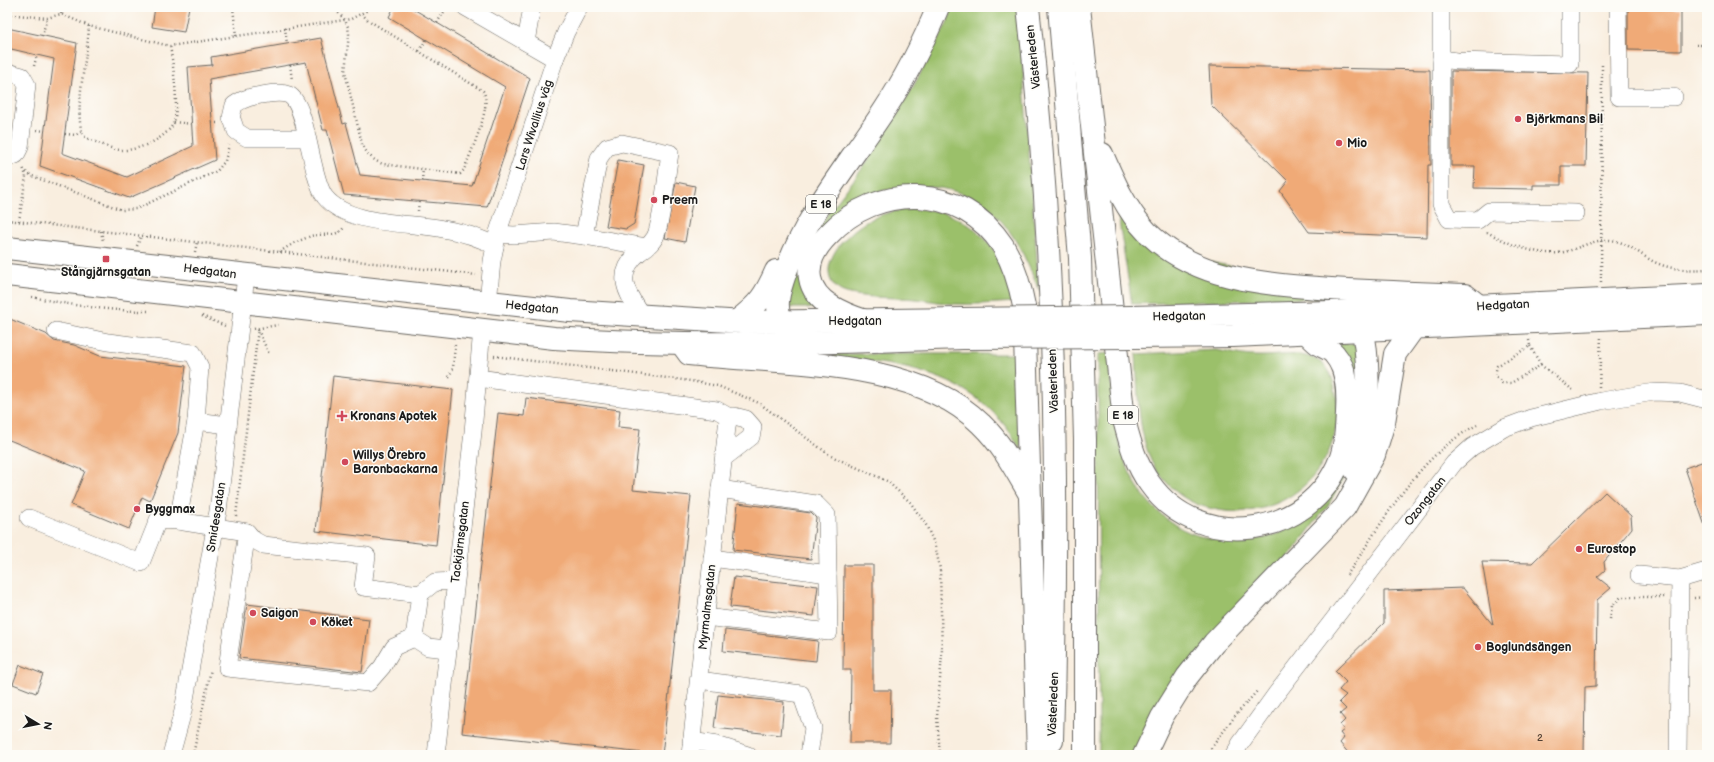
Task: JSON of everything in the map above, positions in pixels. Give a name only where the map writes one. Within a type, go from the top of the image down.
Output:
[{"type":"main road","name":"E 18","points":[[807,342],[796,337],[783,321],[778,309],[788,264],[805,229],[900,85],[938,7]]},
{"type":"main road","name":"Västerleden","points":[[1028,7],[1042,157],[1049,259],[1054,404],[1055,642],[1051,755]]},
{"type":"main road","points":[[1059,7],[1073,157],[1080,266],[1085,440],[1085,755]]},
{"type":"main road","name":"E 18","points":[[1079,7],[1124,420],[1133,452],[1141,470],[1150,484],[1169,504],[1192,518],[1208,524],[1230,529],[1250,529],[1273,523],[1293,514],[1318,495],[1328,483],[1340,460],[1344,448],[1348,404],[1346,380],[1341,364],[1335,354],[1319,344],[1306,333]]},
{"type":"main road","name":"E 18","points":[[1094,136],[1117,189],[1136,218],[1160,243],[1174,253],[1202,267],[1247,281],[1290,286],[1465,295],[1479,306]]},
{"type":"main road","name":"E 18","points":[[865,321],[839,312],[816,291],[810,278],[811,263],[818,245],[836,226],[855,212],[874,203],[896,197],[916,196],[941,200],[965,210],[984,224],[1002,245],[1014,266],[1024,306],[1038,755]]},
{"type":"main road","name":"Hedgatan","points":[[7,248],[246,276],[570,311],[740,321],[865,321],[963,329]]},
{"type":"main road","name":"E 18","points":[[740,321],[758,304],[768,290],[778,266],[788,264]]},
{"type":"main road","name":"Hedgatan","points":[[7,275],[554,338],[610,342],[807,342],[963,329],[1132,327],[1363,321],[1413,329],[1707,314]]},
{"type":"main road","name":"Hedgatan","points":[[1132,327],[1233,336],[1306,333],[1363,321],[1479,306],[1707,295]]},
{"type":"main road","points":[[482,329],[488,303]]},
{"type":"main road","points":[[1356,486],[1353,476],[1362,447],[1367,381],[1367,360],[1363,321]]},
{"type":"main road","points":[[1144,755],[1162,717],[1187,677],[1224,633],[1345,507],[1374,455],[1381,434],[1395,354],[1413,329]]},
{"type":"main road","name":"E 18","points":[[681,343],[689,354],[841,368],[876,373],[899,379],[939,393],[968,412],[993,436],[1004,451],[1031,496]]},
{"type":"street","points":[[465,7],[555,59]]},
{"type":"street","points":[[526,42],[532,7]]},
{"type":"street","name":"Lars Wivallius väg","points":[[488,303],[490,276],[497,240],[555,59],[566,32],[579,7]]},
{"type":"street","points":[[1441,7],[1441,204],[1449,220],[1478,220],[1489,211],[1576,213]]},
{"type":"street","points":[[1441,59],[1457,62],[1570,64],[1570,7]]},
{"type":"street","points":[[1618,7],[1619,98],[1674,97]]},
{"type":"street","points":[[7,72],[22,76],[27,85],[27,102],[20,147],[12,156]]},
{"type":"street","points":[[307,138],[247,138],[236,131],[231,118],[234,105],[245,97],[280,92],[290,95],[296,102],[307,138],[318,184],[325,198],[352,215],[372,220],[443,228],[484,240],[497,240],[514,235],[554,232],[646,247]]},
{"type":"street","points":[[584,236],[599,158],[607,147],[622,144],[670,153],[657,233],[646,247],[629,263],[624,275],[627,292],[642,316]]},
{"type":"street","name":"Smidesgatan","points":[[171,755],[183,710],[216,526],[246,276]]},
{"type":"street","name":"Tackjärnsgatan","points":[[436,755],[478,378],[482,329]]},
{"type":"street","points":[[56,331],[108,342],[193,353],[200,367],[196,421],[178,521]]},
{"type":"street","points":[[478,378],[717,410],[731,418],[734,416],[746,419],[753,427],[751,437],[724,458]]},
{"type":"street","name":"Ozongatan","points":[[1234,755],[1240,744],[1276,694],[1454,464],[1477,444],[1504,428],[1532,418],[1601,401],[1654,392],[1680,393],[1707,400]]},
{"type":"street","name":"Myrmalmsgatan","points":[[690,748],[727,427],[728,420],[731,418]]},
{"type":"street","points":[[196,421],[228,425]]},
{"type":"street","points":[[705,617],[828,632],[827,515],[816,504],[720,489]]},
{"type":"street","points":[[29,518],[141,563],[158,520],[216,526],[247,532],[254,540],[263,545],[367,556],[363,587],[420,594]]},
{"type":"street","points":[[247,532],[227,668],[368,683],[382,667],[394,647],[414,638]]},
{"type":"street","points":[[712,558],[828,574]]},
{"type":"street","points":[[1639,575],[1680,579],[1707,571]]},
{"type":"street","points":[[1678,755],[1680,579]]},
{"type":"street","points":[[414,638],[420,594],[435,582],[455,581]]},
{"type":"street","points":[[414,638],[428,647],[447,649]]},
{"type":"street","points":[[699,680],[801,694],[813,728],[809,755]]},
{"type":"street","points":[[690,748],[717,745],[748,755]]},
{"type":"path","points":[[61,14],[62,7]]},
{"type":"path","points":[[233,7],[236,36]]},
{"type":"path","points":[[333,7],[345,20],[349,34],[345,72],[362,144],[367,154],[376,162],[383,164],[460,174],[464,170],[486,110],[486,100],[483,91],[368,20],[362,14]]},
{"type":"path","points":[[7,14],[47,18],[61,14],[90,26],[170,46],[345,20],[362,14],[371,7]]},
{"type":"path","points":[[437,23],[447,7]]},
{"type":"path","points":[[42,36],[47,18]]},
{"type":"path","points":[[90,26],[80,107],[81,132],[88,139],[114,149],[123,150],[160,138],[167,132],[174,122],[175,106],[170,46]]},
{"type":"path","points":[[285,28],[287,44]]},
{"type":"path","points":[[419,51],[426,40]]},
{"type":"path","points":[[1696,45],[1707,46]]},
{"type":"path","points":[[1601,289],[1602,61]]},
{"type":"path","points":[[174,122],[192,124]]},
{"type":"path","points":[[12,156],[26,172],[32,176],[122,210],[136,209],[222,167],[229,153],[229,141],[236,131]]},
{"type":"path","points":[[65,134],[76,135],[81,132]]},
{"type":"path","points":[[422,181],[423,169]]},
{"type":"path","points":[[19,221],[26,172]]},
{"type":"path","points":[[280,252],[311,236],[333,234],[343,230],[352,215]]},
{"type":"path","points":[[7,220],[490,276]]},
{"type":"path","points":[[1478,220],[1487,232],[1519,246],[1541,253],[1566,252],[1601,240],[1620,242],[1631,246],[1650,259],[1668,267],[1689,270],[1707,269]]},
{"type":"path","points":[[258,329],[269,354]]},
{"type":"path","points":[[1601,332],[1599,387],[1601,401]]},
{"type":"path","points":[[1529,340],[1530,346],[1541,365],[1574,391]]},
{"type":"path","points":[[449,376],[453,368],[456,345]]},
{"type":"path","points":[[1530,346],[1497,366],[1495,375],[1502,383],[1511,383],[1541,365]]},
{"type":"path","points":[[1610,619],[1612,606],[1621,597],[1707,597]]},
{"type":"green space","points":[[953,7],[1017,7],[1020,30],[1039,290],[1024,255],[1009,231],[992,212],[968,196],[955,191],[941,188],[913,187],[882,191],[869,195],[846,209],[819,232],[818,308],[790,308],[792,287],[798,267],[807,248],[817,230],[890,127],[929,58],[947,23]]},
{"type":"green space","points":[[1116,202],[1164,253],[1381,296],[1132,304]]},
{"type":"green space","points":[[912,209],[940,212],[953,216],[974,229],[984,238],[1003,265],[1015,302],[954,304],[915,299],[863,296],[844,292],[838,289],[833,284],[829,272],[832,258],[843,241],[858,227],[874,218],[883,214]]},
{"type":"green space","points":[[1359,343],[1363,364],[1351,464],[1329,504],[1138,755],[1099,755],[1098,354],[1110,353],[1115,420],[1119,441],[1125,461],[1134,480],[1146,498],[1162,515],[1175,525],[1190,533],[1214,539],[1248,540],[1273,536],[1288,528],[1339,472],[1337,344]]},
{"type":"green space","points":[[1216,350],[1250,356],[1302,355],[1310,357],[1322,363],[1326,367],[1333,380],[1336,396],[1337,420],[1332,443],[1323,463],[1309,481],[1292,495],[1272,505],[1249,511],[1225,511],[1202,506],[1188,500],[1175,491],[1161,476],[1150,458],[1140,420],[1136,354]]},
{"type":"green space","points":[[783,354],[1018,354],[1021,451],[1001,421],[977,398],[949,382],[918,371],[885,364]]},
{"type":"building","points":[[155,7],[189,7],[184,32],[152,27]]},
{"type":"building","points":[[394,7],[410,7],[530,78],[487,207],[344,195],[327,130],[323,130],[306,62],[209,79],[215,160],[129,198],[40,166],[54,59],[7,48],[7,28],[77,43],[62,153],[127,177],[193,146],[188,67],[212,65],[211,57],[321,38],[343,124],[346,123],[360,175],[472,186],[505,87],[389,17]]},
{"type":"building","points":[[1628,8],[1681,9],[1681,51],[1628,50]]},
{"type":"building","name":"Mio","points":[[1209,66],[1430,70],[1431,165],[1428,165],[1427,237],[1309,232],[1280,191],[1288,181],[1211,105]]},
{"type":"building","name":"Björkmans Bil","points":[[1451,71],[1588,73],[1586,166],[1561,166],[1561,185],[1533,185],[1533,189],[1474,188],[1475,166],[1451,166]]},
{"type":"building","points":[[618,160],[644,165],[634,224],[626,229],[606,226]]},
{"type":"building","points":[[676,182],[695,186],[685,242],[665,238]]},
{"type":"building","points":[[10,319],[46,334],[54,341],[74,345],[100,356],[186,366],[178,433],[150,501],[142,497],[129,529],[71,505],[85,471],[7,439],[7,327]]},
{"type":"building","points":[[333,376],[453,390],[436,545],[316,531]]},
{"type":"building","points":[[526,398],[620,410],[618,427],[640,429],[633,490],[691,496],[662,755],[462,733],[498,413],[524,416]]},
{"type":"building","points":[[1707,460],[1707,525],[1705,526],[1685,468]]},
{"type":"building","name":"Boglundsängen","points":[[1605,492],[1631,516],[1632,528],[1604,562],[1605,570],[1597,577],[1611,588],[1597,600],[1596,686],[1585,687],[1584,755],[1350,755],[1340,743],[1344,738],[1340,733],[1344,730],[1340,725],[1345,720],[1340,714],[1346,709],[1339,702],[1346,695],[1339,690],[1346,682],[1335,671],[1384,623],[1384,591],[1463,588],[1493,625],[1482,562],[1532,563]]},
{"type":"building","points":[[738,503],[811,513],[816,518],[811,559],[733,550]]},
{"type":"building","points":[[844,565],[873,565],[873,690],[891,690],[890,743],[850,743],[851,670],[843,670]]},
{"type":"building","points":[[734,577],[818,586],[814,616],[730,607]]},
{"type":"building","points":[[247,604],[369,619],[362,672],[239,658]]},
{"type":"building","points":[[725,630],[818,641],[816,661],[723,651]]},
{"type":"building","points":[[20,665],[43,674],[36,693],[13,684]]},
{"type":"building","points":[[718,695],[784,702],[781,735],[714,728]]},
{"type":"place","name":"Björkmans Bil","points":[[1518,119]]},
{"type":"place","name":"Mio","points":[[1339,143]]},
{"type":"place","name":"Preem","points":[[654,200]]},
{"type":"place","name":"Stångjärnsgatan","points":[[106,259]]},
{"type":"place","name":"Kronans Apotek","points":[[342,416]]},
{"type":"place","name":"Willys Örebro Baronbackarna","points":[[345,462]]},
{"type":"place","name":"Byggmax","points":[[137,509]]},
{"type":"place","name":"Eurostop","points":[[1579,549]]},
{"type":"place","name":"Saigon","points":[[253,613]]},
{"type":"place","name":"Köket","points":[[313,622]]},
{"type":"place","name":"Boglundsängen","points":[[1478,647]]}]
